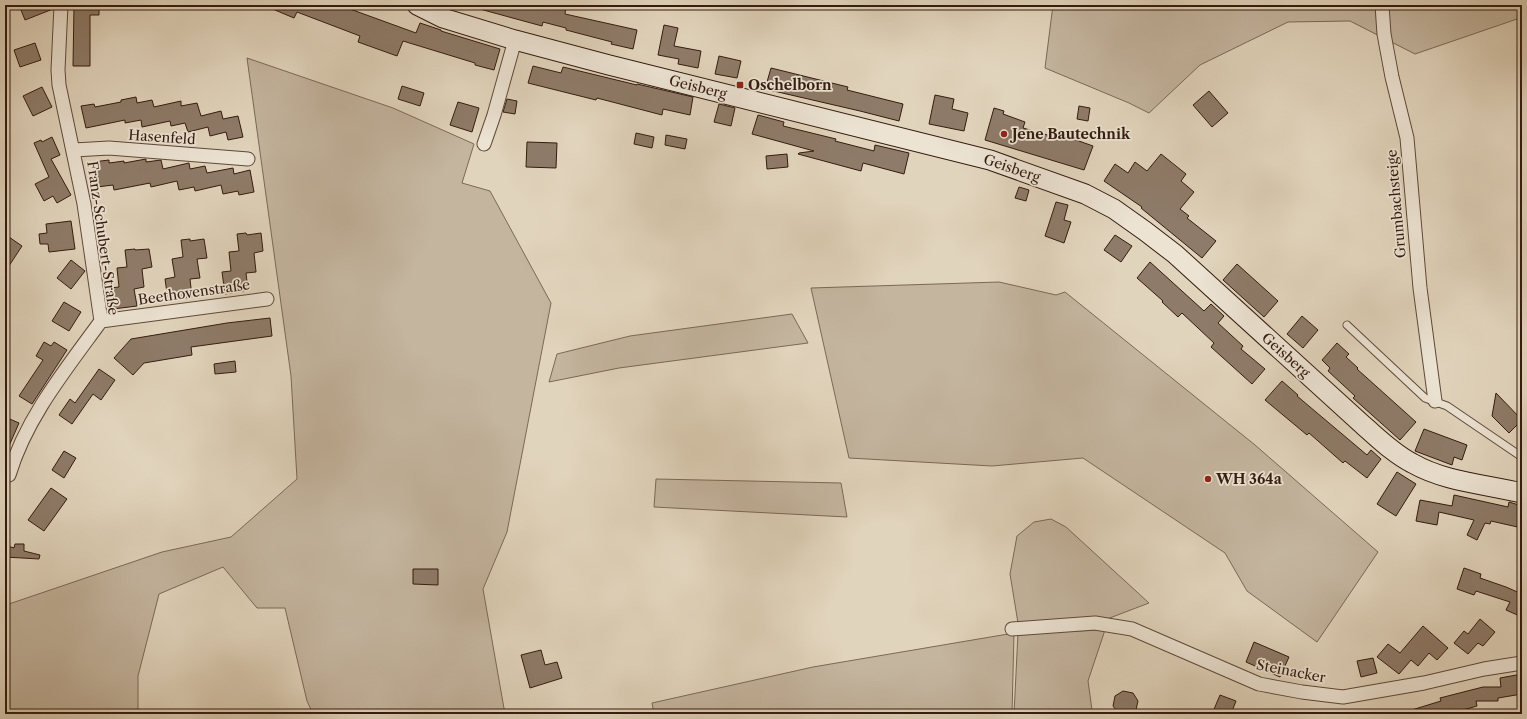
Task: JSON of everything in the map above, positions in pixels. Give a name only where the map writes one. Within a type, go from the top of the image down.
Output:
[{"type":"street","name":"Franz-Schubert-Straße","points":[[9,476],[14,459],[30,424],[76,355],[101,321],[84,204],[74,150],[59,85],[58,70],[61,5]]},
{"type":"street","name":"Geisberg","points":[[417,5],[443,18],[515,40],[609,65],[990,160],[1085,194],[1114,210],[1175,254],[1363,425],[1411,463],[1428,471],[1450,478],[1522,494]]},
{"type":"street","name":"Grumbachsteige","points":[[1382,5],[1384,34],[1392,77],[1407,138],[1420,288],[1435,401]]},
{"type":"street","points":[[484,144],[494,115],[515,40]]},
{"type":"street","name":"Hasenfeld","points":[[74,150],[109,148],[248,159]]},
{"type":"street","name":"Beethovenstraße","points":[[101,321],[267,299]]},
{"type":"street","name":"Steinacker","points":[[1012,629],[1095,624],[1132,629],[1259,684],[1302,692],[1343,697],[1424,683],[1484,669],[1522,663]]},
{"type":"lane","points":[[1347,325],[1425,398],[1447,406],[1522,458]]},
{"type":"shaded area","points":[[1053,5],[1522,5],[1522,16],[1520,18],[1415,54],[1350,21],[1288,22],[1200,65],[1149,113],[1129,103],[1045,68]]},
{"type":"shaded area","points":[[247,58],[393,108],[474,144],[462,183],[490,191],[551,303],[507,532],[483,589],[505,714],[313,714],[307,701],[285,608],[257,608],[223,567],[159,594],[138,676],[138,714],[5,714],[5,602],[9,604],[162,552],[231,537],[297,479],[291,376]]},
{"type":"shaded area","points":[[999,282],[1056,295],[1065,292],[1255,445],[1378,552],[1317,642],[1247,591],[1225,553],[1083,458],[992,466],[849,458],[811,288]]},
{"type":"shaded area","points":[[792,314],[808,343],[619,368],[549,382],[557,354],[630,336]]},
{"type":"shaded area","points":[[656,479],[841,483],[847,517],[654,507]]},
{"type":"shaded area","points":[[1051,519],[1066,527],[1149,603],[1107,619],[1018,623],[1010,574],[1017,536],[1034,522]]},
{"type":"shaded area","points":[[1105,630],[1088,681],[1092,710],[1101,714],[1014,714],[1018,633]]},
{"type":"shaded area","points":[[1014,633],[1012,714],[654,714],[652,703],[813,667]]},
{"type":"building","points":[[19,5],[53,5],[53,9],[25,20]]},
{"type":"building","points":[[74,5],[99,5],[99,15],[90,15],[90,66],[73,66]]},
{"type":"building","points":[[263,5],[339,5],[416,33],[420,23],[500,49],[494,70],[403,41],[397,56],[358,42],[360,36],[297,12],[294,18]]},
{"type":"building","points":[[476,5],[566,5],[565,14],[637,30],[633,49],[566,30],[566,28],[543,22],[542,26],[476,8]]},
{"type":"building","points":[[664,25],[678,28],[674,46],[701,51],[698,68],[678,64],[679,59],[658,55]]},
{"type":"building","points":[[35,43],[41,60],[20,67],[14,50]]},
{"type":"building","points":[[719,56],[741,61],[737,78],[715,74]]},
{"type":"building","points":[[533,66],[561,73],[563,67],[693,97],[690,115],[663,109],[662,115],[597,98],[596,100],[528,83]]},
{"type":"building","points":[[771,68],[848,87],[847,90],[903,104],[899,121],[765,89]]},
{"type":"building","points":[[402,86],[424,93],[420,106],[398,99]]},
{"type":"building","points":[[42,87],[52,107],[33,116],[23,96]]},
{"type":"building","points":[[1209,91],[1228,113],[1212,127],[1193,105]]},
{"type":"building","points":[[935,95],[954,99],[952,109],[968,113],[964,131],[929,124]]},
{"type":"building","points":[[136,97],[137,103],[152,100],[154,107],[181,101],[181,106],[197,103],[201,116],[221,111],[223,119],[238,116],[243,137],[228,140],[226,132],[210,136],[208,127],[188,132],[185,123],[171,126],[170,121],[142,127],[141,120],[125,123],[125,120],[86,128],[81,106],[94,104],[95,107],[121,102],[121,100]]},
{"type":"building","points":[[507,99],[517,101],[515,114],[503,112]]},
{"type":"building","points":[[458,102],[479,108],[472,132],[450,125]]},
{"type":"building","points":[[719,104],[735,108],[731,126],[714,122]]},
{"type":"building","points":[[1079,106],[1090,108],[1088,121],[1077,119]]},
{"type":"building","points":[[994,108],[1004,111],[1003,114],[1025,122],[1023,128],[1058,138],[1059,134],[1093,146],[1084,170],[985,140]]},
{"type":"building","points":[[758,115],[784,122],[783,126],[836,139],[835,141],[874,151],[875,145],[909,153],[904,174],[863,163],[861,171],[798,154],[814,151],[752,134]]},
{"type":"building","points":[[636,133],[654,137],[652,148],[634,144]]},
{"type":"building","points":[[666,135],[687,139],[685,149],[665,145]]},
{"type":"building","points":[[52,137],[60,155],[51,159],[71,195],[57,203],[53,196],[44,201],[35,184],[49,177],[34,143],[41,140],[42,142]]},
{"type":"building","points":[[527,142],[557,143],[556,168],[526,167]]},
{"type":"building","points":[[787,154],[788,167],[767,169],[766,156]]},
{"type":"building","points":[[1161,154],[1186,174],[1181,181],[1194,192],[1180,209],[1189,216],[1187,218],[1216,241],[1202,258],[1141,208],[1142,207],[1104,181],[1115,164],[1128,173],[1135,162],[1147,171]]},
{"type":"building","points":[[146,159],[146,162],[161,160],[163,169],[189,163],[190,169],[205,166],[207,173],[233,168],[234,174],[250,170],[254,192],[239,195],[238,191],[223,194],[221,185],[195,191],[194,187],[179,190],[177,181],[151,187],[150,183],[114,190],[113,185],[97,187],[93,162],[109,160],[109,163],[124,161],[124,163]]},
{"type":"building","points":[[1019,187],[1029,190],[1026,201],[1015,198]]},
{"type":"building","points":[[1056,202],[1068,205],[1064,220],[1071,222],[1064,243],[1045,236]]},
{"type":"building","points":[[71,221],[75,249],[49,252],[48,244],[40,244],[39,234],[47,233],[46,224]]},
{"type":"building","points":[[246,233],[247,235],[261,233],[263,251],[254,253],[256,272],[246,273],[248,290],[225,294],[222,272],[231,271],[229,252],[239,251],[237,234]]},
{"type":"building","points":[[1115,235],[1132,246],[1121,262],[1104,250]]},
{"type":"building","points":[[9,237],[22,246],[5,272],[5,243]]},
{"type":"building","points":[[190,239],[190,241],[204,239],[207,258],[197,259],[200,278],[190,279],[192,297],[168,300],[165,279],[175,277],[172,259],[183,257],[181,240]]},
{"type":"building","points":[[149,249],[152,267],[142,269],[144,287],[134,289],[137,306],[113,309],[110,288],[119,287],[117,268],[127,267],[125,250]]},
{"type":"building","points":[[71,260],[85,271],[71,289],[57,278]]},
{"type":"building","points":[[1150,262],[1204,311],[1211,304],[1224,316],[1218,323],[1243,346],[1241,349],[1265,369],[1252,384],[1211,347],[1214,343],[1182,313],[1178,317],[1162,302],[1163,301],[1137,278]]},
{"type":"building","points":[[1237,264],[1278,301],[1264,317],[1223,280]]},
{"type":"building","points":[[64,302],[81,312],[69,331],[52,321]]},
{"type":"building","points":[[1302,316],[1318,330],[1303,348],[1287,334]]},
{"type":"building","points":[[270,318],[272,336],[191,347],[192,355],[144,363],[133,375],[114,358],[131,339],[227,323]]},
{"type":"building","points":[[44,342],[51,346],[54,342],[67,350],[32,404],[19,396],[43,360],[36,356]]},
{"type":"building","points":[[1337,343],[1349,354],[1346,357],[1358,368],[1357,369],[1416,422],[1400,440],[1353,398],[1355,396],[1328,371],[1330,368],[1322,360]]},
{"type":"building","points":[[235,361],[236,372],[215,374],[214,364]]},
{"type":"building","points":[[99,369],[115,380],[101,400],[93,394],[72,424],[59,415],[70,399],[75,403]]},
{"type":"building","points":[[1282,381],[1298,395],[1297,396],[1367,455],[1371,450],[1381,459],[1367,478],[1345,461],[1343,463],[1309,433],[1307,435],[1265,400]]},
{"type":"building","points":[[1496,393],[1522,420],[1509,433],[1492,416]]},
{"type":"building","points":[[5,417],[19,423],[5,455]]},
{"type":"building","points":[[1424,429],[1467,445],[1462,460],[1454,457],[1452,465],[1415,451]]},
{"type":"building","points":[[64,451],[76,458],[64,478],[52,470]]},
{"type":"building","points":[[1397,472],[1416,484],[1396,516],[1377,504]]},
{"type":"building","points":[[51,488],[67,499],[44,531],[28,520]]},
{"type":"building","points":[[1454,495],[1508,507],[1509,502],[1522,506],[1522,528],[1491,521],[1490,524],[1485,523],[1477,540],[1467,535],[1474,520],[1439,512],[1437,525],[1416,521],[1420,500],[1452,506]]},
{"type":"building","points":[[15,544],[24,544],[24,551],[40,555],[39,559],[5,557],[5,545],[14,548]]},
{"type":"building","points":[[1464,568],[1481,574],[1480,578],[1522,594],[1522,617],[1506,610],[1510,602],[1476,591],[1474,595],[1457,589]]},
{"type":"building","points":[[413,569],[438,569],[438,585],[413,584]]},
{"type":"building","points":[[1480,619],[1495,632],[1483,646],[1478,643],[1468,654],[1454,643],[1464,631],[1468,634]]},
{"type":"building","points":[[1423,626],[1448,648],[1437,660],[1429,653],[1418,666],[1411,660],[1399,674],[1377,657],[1388,644],[1400,653]]},
{"type":"building","points":[[1254,642],[1289,657],[1280,677],[1246,662]]},
{"type":"building","points":[[541,650],[545,665],[557,662],[562,678],[530,688],[521,655]]},
{"type":"building","points":[[1373,658],[1377,673],[1361,677],[1357,661]]},
{"type":"building","points":[[1522,674],[1522,694],[1498,698],[1498,701],[1476,701],[1477,706],[1463,710],[1464,714],[1405,714],[1405,712],[1441,701],[1440,698],[1483,687],[1501,687],[1500,678]]},
{"type":"building","points":[[1123,691],[1133,693],[1138,701],[1136,710],[1130,714],[1119,714],[1113,706],[1115,696]]},
{"type":"building","points":[[1220,695],[1236,701],[1231,714],[1212,714]]},
{"type":"place","name":"Oschelborn","points":[[740,85]]},
{"type":"place","name":"Jene Bautechnik","points":[[1004,134]]},
{"type":"place","name":"WH 364a","points":[[1208,479]]}]
